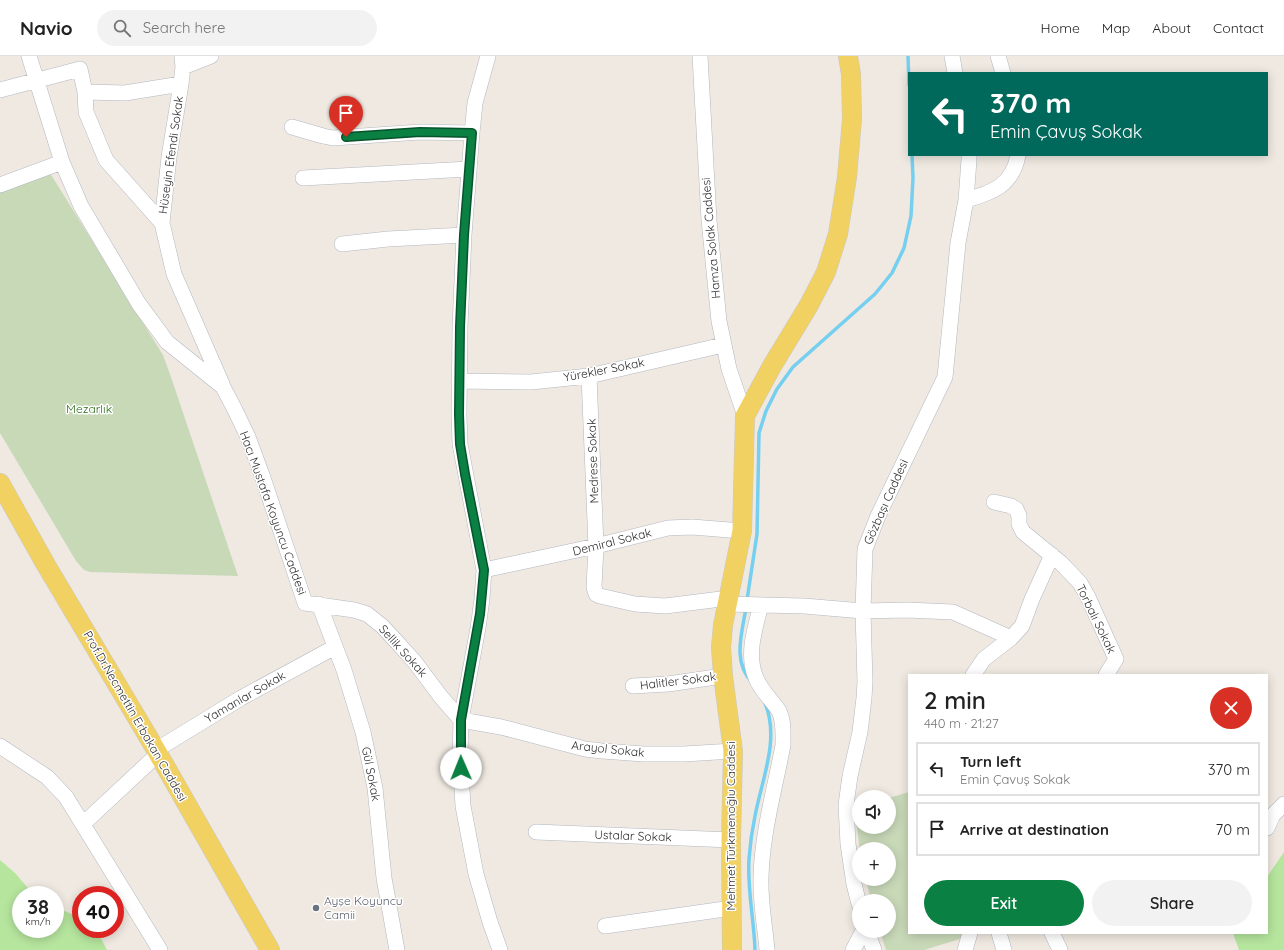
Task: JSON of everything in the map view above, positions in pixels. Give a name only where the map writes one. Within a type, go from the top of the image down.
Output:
[{"type":"main road","name":"Mehmet Türkmenoğlu Caddesi","points":[[732,950],[730,840],[733,751],[723,676],[721,648],[723,625],[732,602],[742,531],[745,416],[826,272],[838,234],[847,177],[852,119],[851,74],[848,56]]},
{"type":"main road","name":"Prof.Dr.Necmettin Erbakan Caddesi","points":[[0,483],[46,565],[157,752],[270,950]]},
{"type":"street","name":"Hacı Mustafa Koyuncu Caddesi","points":[[29,56],[62,162],[81,206],[139,304],[167,342],[223,387],[248,437],[312,603]]},
{"type":"street","points":[[183,62],[211,56]]},
{"type":"street","points":[[488,56],[475,103],[464,235],[459,382],[460,444],[484,570],[480,614],[461,720],[461,781],[468,834],[476,874],[500,950]]},
{"type":"street","name":"Hamza Solak Caddesi","points":[[700,56],[713,270],[723,345],[729,370],[745,416]]},
{"type":"street","points":[[952,56],[955,72]]},
{"type":"street","points":[[998,56],[1003,72]]},
{"type":"street","name":"Hüseyin Efendi Sokak","points":[[183,62],[181,84],[169,157],[162,223],[174,274],[223,387]]},
{"type":"street","points":[[0,90],[80,69],[85,92],[86,112],[106,160],[162,223]]},
{"type":"street","points":[[85,92],[125,93],[181,84]]},
{"type":"street","points":[[292,127],[333,138],[420,132],[472,133]]},
{"type":"street","name":"Gözbaşı Caddesi","points":[[856,894],[848,844],[846,805],[850,776],[860,732],[864,698],[865,682],[862,612],[865,548],[878,516],[945,377],[958,243],[966,200],[968,156]]},
{"type":"street","points":[[966,200],[996,190],[1005,182],[1012,171],[1018,156]]},
{"type":"street","points":[[0,185],[62,162]]},
{"type":"street","points":[[303,178],[469,169]]},
{"type":"street","points":[[342,244],[388,239],[464,235]]},
{"type":"street","name":"Yürekler Sokak","points":[[459,382],[531,382],[589,376],[723,345]]},
{"type":"street","name":"Medrese Sokak","points":[[589,376],[596,546],[594,586],[596,594],[635,604],[665,606],[732,602]]},
{"type":"street","name":"Torbalı Sokak","points":[[994,502],[1011,506],[1016,509],[1022,532],[1052,555],[1080,583],[1088,597],[1116,659],[1107,674]]},
{"type":"street","name":"Demiral Sokak","points":[[484,570],[596,546],[668,528],[692,527],[742,531]]},
{"type":"street","points":[[974,674],[984,659],[1011,638],[1022,626],[1032,599],[1052,555]]},
{"type":"street","points":[[732,602],[758,605],[804,606],[862,612],[907,610],[953,612],[1011,638]]},
{"type":"street","name":"Gül Sokak","points":[[312,603],[335,647],[353,697],[363,732],[375,788],[384,878],[397,950]]},
{"type":"street","name":"Sellik Sokak","points":[[312,603],[354,610],[367,614],[382,626],[414,661],[441,697],[461,720]]},
{"type":"street","points":[[758,605],[752,642],[753,671],[758,684],[778,710],[781,717],[783,737],[783,745],[765,834],[761,872],[762,901],[767,950]]},
{"type":"street","name":"Yamanlar Sokak","points":[[83,824],[157,752],[241,698],[335,647]]},
{"type":"street","name":"Halitler Sokak","points":[[633,686],[668,684],[723,676]]},
{"type":"street","name":"Arayol Sokak","points":[[461,720],[501,727],[590,750],[644,754],[684,754],[733,751]]},
{"type":"street","points":[[0,746],[47,777],[66,797],[160,950]]},
{"type":"street","points":[[1268,826],[1273,815],[1284,804]]},
{"type":"street","name":"Ustalar Sokak","points":[[536,832],[730,840]]},
{"type":"street","points":[[605,926],[732,908]]},
{"type":"street","points":[[965,950],[970,934]]},
{"type":"street","points":[[999,934],[1004,950]]},
{"type":"street","points":[[1052,934],[1060,950]]},
{"type":"street","points":[[853,950],[859,938]]},
{"type":"street","points":[[870,938],[874,950]]},
{"type":"green space","name":"Mezarlık","points":[[50,173],[163,355],[238,576],[90,572],[84,570],[76,561],[0,433],[0,192]]},
{"type":"green space","points":[[908,792],[908,934],[964,934],[963,938],[924,950],[886,950],[882,938],[896,938],[896,894],[869,894],[868,886],[896,886],[896,842],[859,842],[858,834],[896,834],[896,796]]},
{"type":"green space","points":[[1284,852],[1284,950],[1239,950],[1233,934],[1268,934],[1268,876]]},
{"type":"green space","points":[[0,860],[15,873],[26,886],[12,886],[12,938],[64,938],[64,911],[72,914],[72,938],[101,938],[107,950],[0,950]]},
{"type":"waterway","points":[[908,56],[909,72]]},
{"type":"waterway","points":[[747,600],[757,534],[759,433],[766,411],[777,389],[793,367],[875,294],[892,273],[904,248],[911,216],[913,178],[912,156]]},
{"type":"waterway","points":[[746,608],[741,637],[740,656],[742,666],[752,682]]},
{"type":"waterway","points":[[755,950],[749,882],[749,859],[753,827],[770,745],[771,731],[765,703]]},
{"type":"place","name":"Ayşe Koyuncu Camii","points":[[316,908]]},
{"type":"route","points":[[346,137],[420,132],[472,133],[464,235],[460,327],[459,414],[460,444],[484,570],[482,599],[472,667],[461,720],[461,768]]}]
